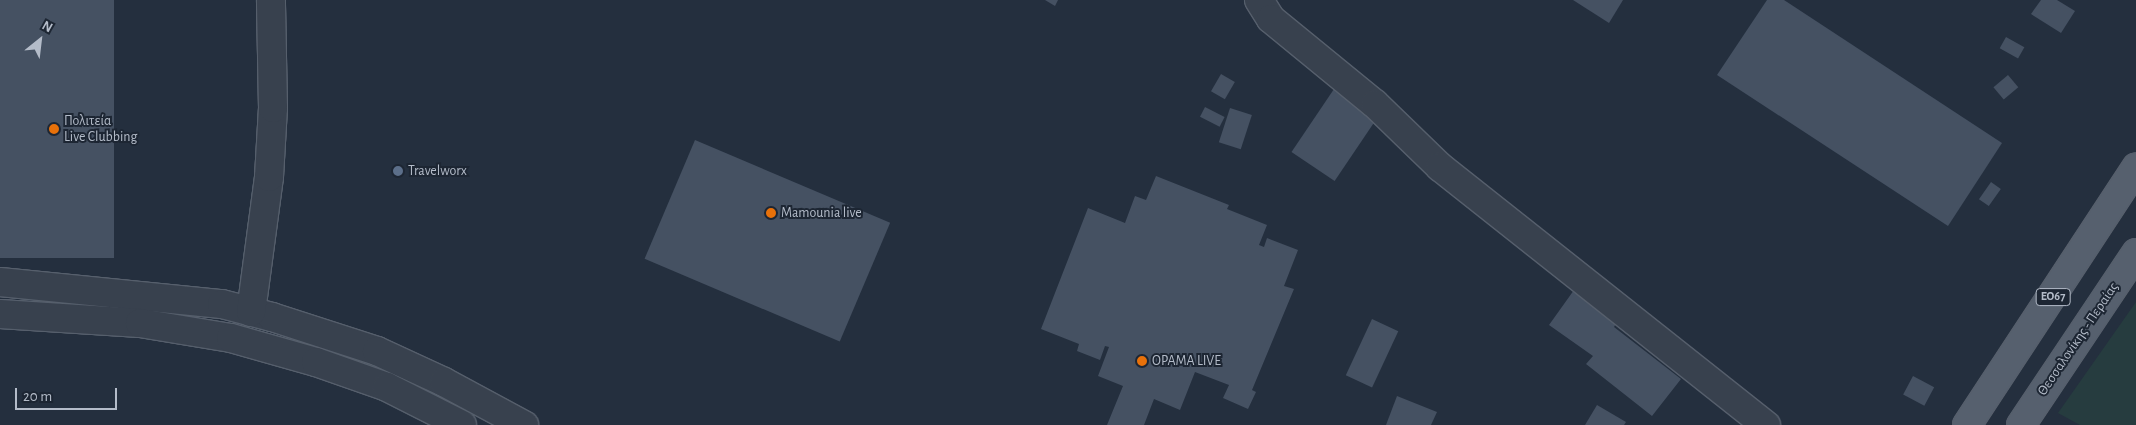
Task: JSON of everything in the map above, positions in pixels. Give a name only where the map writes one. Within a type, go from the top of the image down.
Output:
[{"type":"main road","name":"ΕΟ67","points":[[1967,425],[2136,168]]},
{"type":"main road","name":"Θεσσαλονίκης - Περαίας","points":[[2021,425],[2136,253]]},
{"type":"street","points":[[251,312],[270,167],[273,108],[271,0]]},
{"type":"street","points":[[1259,0],[1271,19],[1375,104],[1440,166],[1766,425]]},
{"type":"street","points":[[0,282],[170,297],[251,312],[377,351],[444,382],[524,425]]},
{"type":"street","points":[[0,314],[140,323],[231,338],[316,362],[387,387],[462,425]]},
{"type":"green space","points":[[2136,302],[2136,425],[2080,425],[2058,413]]},
{"type":"building","name":"Πολιτεία Live Clubbing","points":[[0,0],[114,0],[114,258],[0,258]]},
{"type":"building","points":[[1045,0],[1058,0],[1055,6]]},
{"type":"building","points":[[1573,0],[1623,0],[1609,23]]},
{"type":"building","points":[[1767,0],[1784,0],[2002,143],[1948,226],[1717,75]]},
{"type":"building","points":[[2041,0],[2057,0],[2075,11],[2061,33],[2031,14]]},
{"type":"building","points":[[2006,37],[2024,47],[2018,59],[2000,48]]},
{"type":"building","points":[[1221,74],[1235,82],[1225,99],[1211,91]]},
{"type":"building","points":[[2008,75],[2018,87],[2004,99],[1993,87]]},
{"type":"building","points":[[1334,89],[1377,118],[1335,181],[1292,152]]},
{"type":"building","points":[[1205,107],[1225,117],[1220,127],[1200,117]]},
{"type":"building","points":[[1230,108],[1252,115],[1241,149],[1219,142]]},
{"type":"building","points":[[695,140],[890,223],[840,342],[645,259]]},
{"type":"building","points":[[1156,176],[1229,205],[1227,209],[1267,225],[1259,245],[1264,247],[1267,238],[1298,250],[1284,286],[1294,289],[1252,390],[1256,392],[1248,409],[1223,398],[1229,385],[1195,372],[1180,410],[1154,399],[1144,425],[1107,425],[1123,386],[1098,376],[1109,347],[1105,346],[1100,360],[1077,351],[1079,344],[1041,329],[1088,208],[1125,223],[1135,196],[1146,200]]},
{"type":"building","points":[[1991,182],[2001,189],[1989,206],[1979,199]]},
{"type":"building","points":[[1579,283],[1622,314],[1614,327],[1681,379],[1652,416],[1586,364],[1593,356],[1549,325]]},
{"type":"building","points":[[1372,319],[1398,331],[1372,387],[1346,375]]},
{"type":"building","points":[[1913,376],[1934,387],[1924,406],[1903,395]]},
{"type":"building","points":[[1397,396],[1437,412],[1431,425],[1386,425]]},
{"type":"building","points":[[1597,405],[1626,422],[1624,425],[1585,425]]},
{"type":"place","name":"Πολιτεία Live Clubbing","points":[[54,129]]},
{"type":"place","name":"Travelworx","points":[[398,171]]},
{"type":"place","name":"Mamounia live","points":[[771,213]]},
{"type":"place","name":"ΟΡΑΜΑ LIVE","points":[[1142,361]]}]
